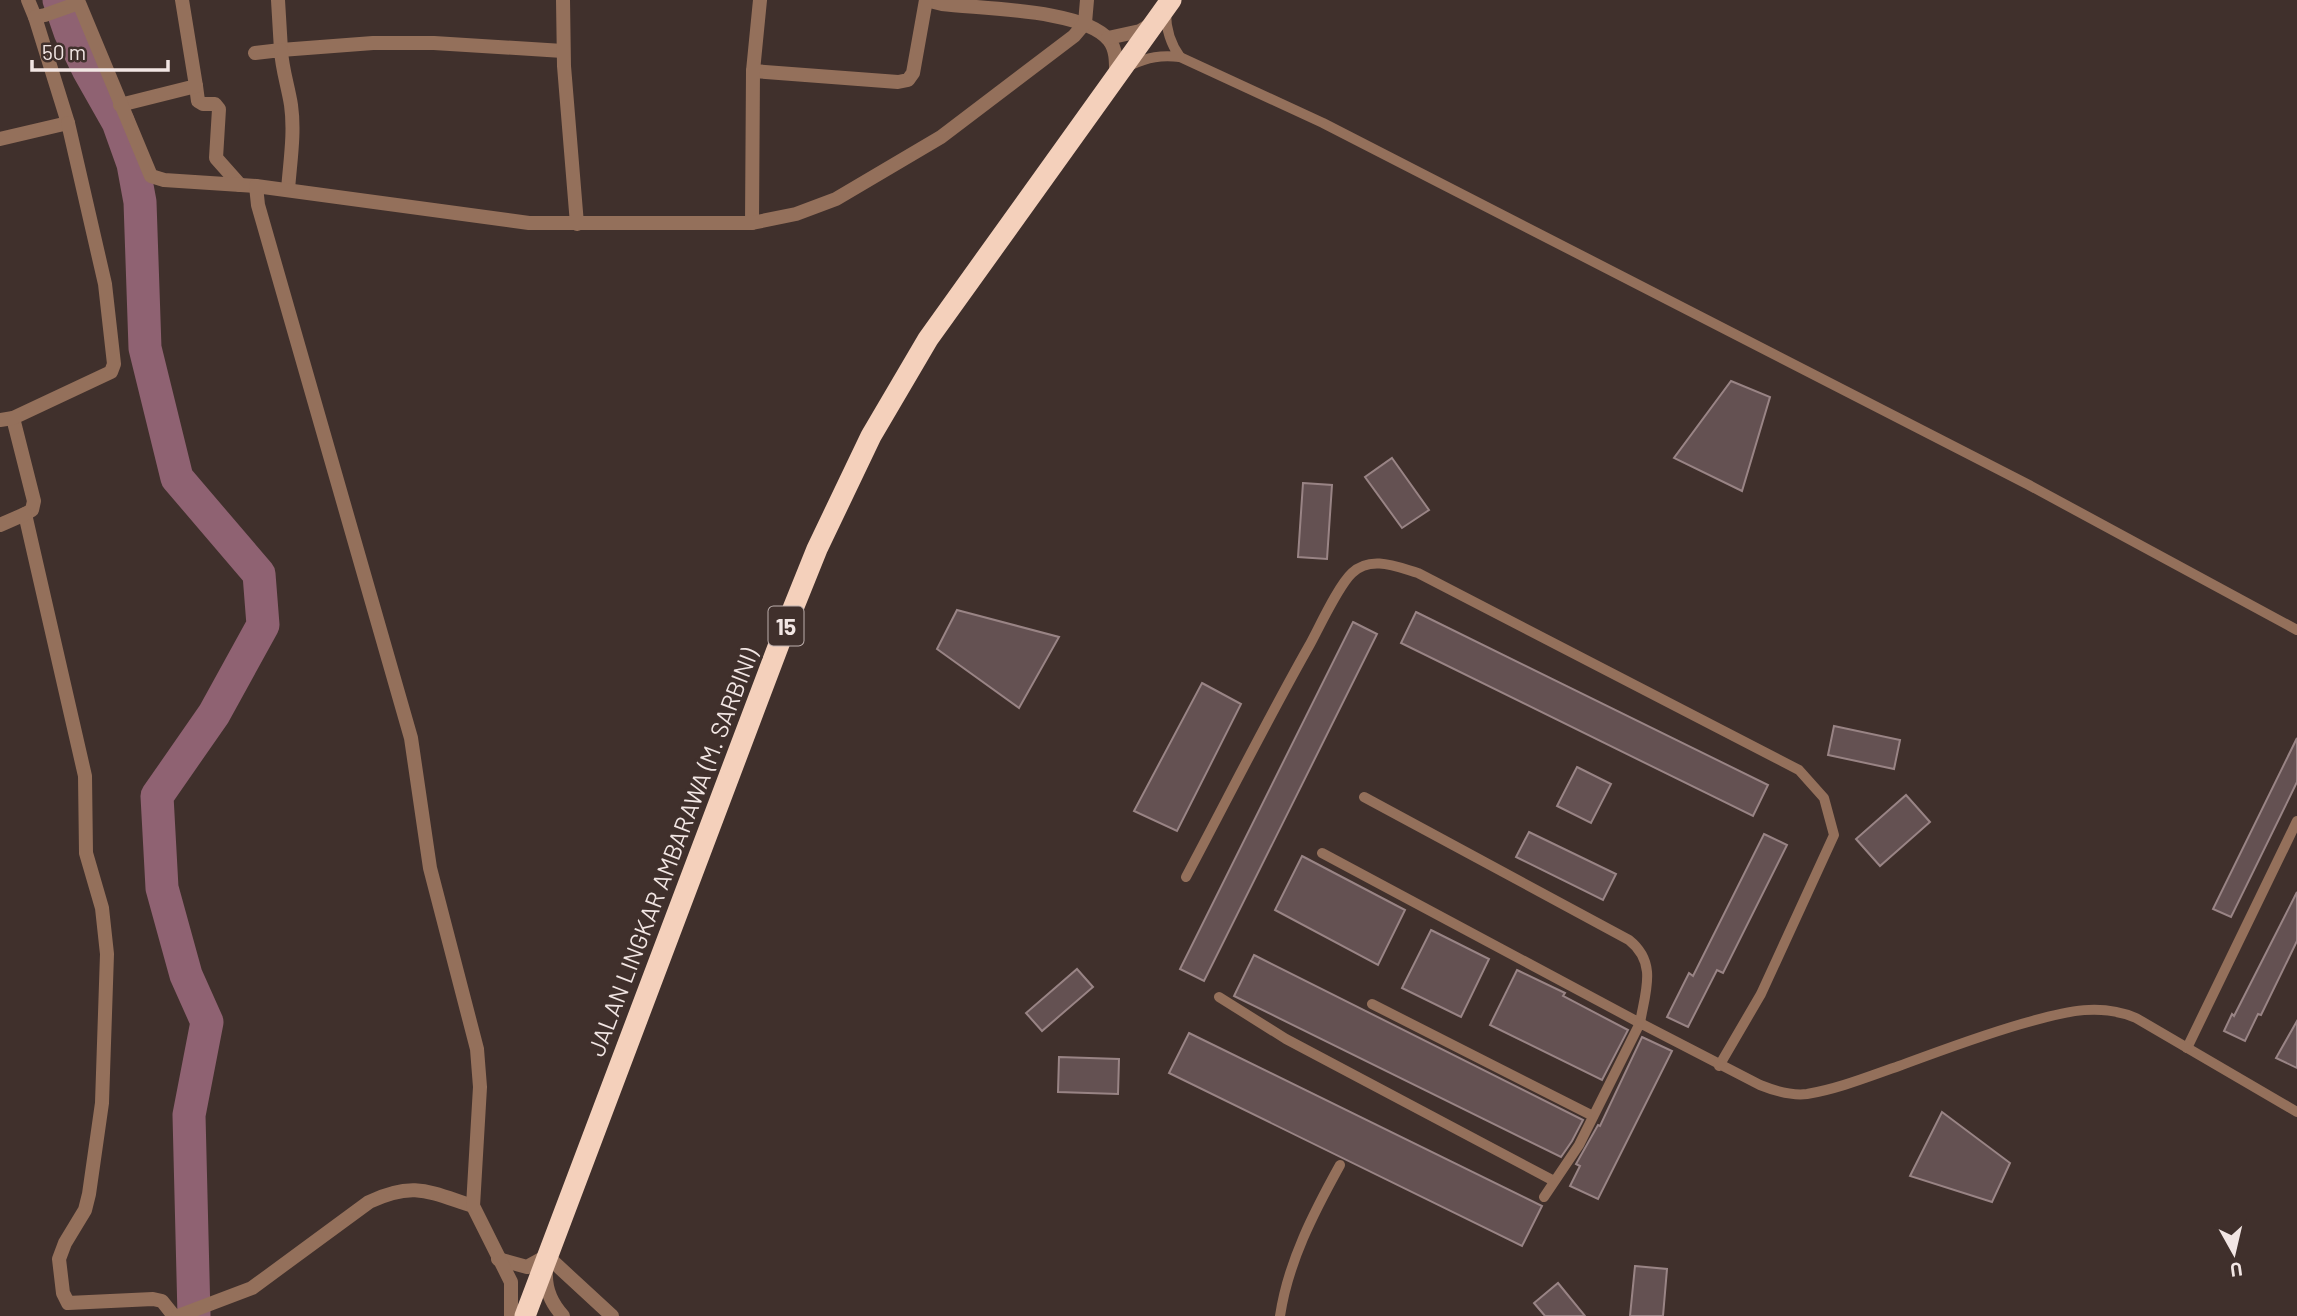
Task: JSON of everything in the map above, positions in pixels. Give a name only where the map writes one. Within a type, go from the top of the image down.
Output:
[{"type":"highway","name":"JALAN LINGKAR AMBARAWA (M. SARBINI)","points":[[525,1316],[784,631],[817,549],[871,436],[928,339],[1165,9]]},
{"type":"street","points":[[0,525],[33,510],[34,501],[6,419],[111,372],[114,364],[105,284],[68,123],[40,16],[28,0]]},
{"type":"street","points":[[182,0],[198,101],[215,104],[219,109],[216,158],[240,185]]},
{"type":"street","points":[[278,0],[284,76],[291,104],[293,129],[288,190]]},
{"type":"street","points":[[562,0],[563,51],[577,224]]},
{"type":"street","points":[[752,223],[753,71],[760,0]]},
{"type":"street","points":[[753,71],[898,82],[908,80],[913,74],[926,0],[1044,14],[1084,23],[1108,38],[1115,51],[1119,73]]},
{"type":"street","points":[[40,16],[80,3],[151,176],[164,180],[256,186],[529,223],[752,223],[796,214],[836,199],[929,144],[1074,36],[1084,23],[1087,0]]},
{"type":"street","points":[[1108,38],[1140,31],[1165,9]]},
{"type":"street","points":[[255,53],[373,43],[434,43],[563,51]]},
{"type":"street","points":[[120,104],[196,86]]},
{"type":"street","points":[[0,139],[68,123]]},
{"type":"street","points":[[256,186],[258,205],[411,738],[430,868],[477,1049],[480,1087],[473,1206],[510,1282],[511,1316]]},
{"type":"street","points":[[25,514],[85,776],[86,853],[102,908],[107,954],[102,1103],[89,1194],[85,1210],[65,1243],[59,1259],[59,1276],[68,1303],[153,1299],[162,1301],[179,1315],[252,1288],[369,1202],[388,1193],[407,1189],[425,1190],[473,1206]]},
{"type":"street","points":[[498,1259],[527,1267],[547,1256]]},
{"type":"street","points":[[547,1256],[545,1282],[554,1306],[563,1316]]},
{"type":"street","points":[[547,1256],[612,1316]]},
{"type":"lane","points":[[1165,9],[1171,44],[1180,57]]},
{"type":"lane","points":[[1119,73],[1146,58],[1164,55],[1180,57],[1323,123],[2029,485],[2297,630]]},
{"type":"lane","points":[[1186,877],[1267,720],[1335,598],[1353,572],[1368,564],[1383,563],[1418,573],[1799,770],[1825,798],[1834,835],[1761,995],[1719,1066]]},
{"type":"lane","points":[[1364,797],[1629,940],[1641,950],[1647,965],[1648,981],[1640,1023],[1579,1145],[1544,1197]]},
{"type":"lane","points":[[2187,1048],[2297,821]]},
{"type":"lane","points":[[1322,853],[1719,1066],[1780,1093],[1805,1094],[1873,1075],[2005,1028],[2053,1015],[2102,1009],[2123,1012],[2136,1018],[2297,1112]]},
{"type":"lane","points":[[1219,997],[1286,1039],[1554,1181]]},
{"type":"lane","points":[[1372,1004],[1593,1115]]},
{"type":"lane","points":[[1280,1316],[1284,1289],[1297,1255],[1314,1213],[1340,1165]]},
{"type":"building","points":[[1731,381],[1770,397],[1742,491],[1674,458]]},
{"type":"building","points":[[1392,458],[1429,510],[1402,528],[1365,477]]},
{"type":"building","points":[[1303,483],[1332,485],[1327,559],[1298,557]]},
{"type":"building","points":[[957,610],[1059,637],[1019,708],[937,649]]},
{"type":"building","points":[[1416,612],[1768,785],[1753,816],[1401,643]]},
{"type":"building","points":[[1353,622],[1377,634],[1204,981],[1180,969]]},
{"type":"building","points":[[1202,683],[1241,704],[1177,831],[1134,811]]},
{"type":"building","points":[[1834,726],[1900,740],[1894,769],[1828,755]]},
{"type":"building","points":[[2297,738],[2297,782],[2231,917],[2213,909]]},
{"type":"building","points":[[1577,767],[1611,784],[1591,823],[1557,806]]},
{"type":"building","points":[[1906,795],[1930,822],[1880,866],[1856,839]]},
{"type":"building","points":[[1529,832],[1616,874],[1603,900],[1516,857]]},
{"type":"building","points":[[1764,834],[1787,845],[1723,973],[1717,970],[1688,1027],[1667,1017],[1689,973],[1693,976]]},
{"type":"building","points":[[1302,856],[1405,910],[1378,965],[1275,910]]},
{"type":"building","points":[[2297,892],[2297,941],[2261,1015],[2258,1014],[2245,1041],[2224,1031]]},
{"type":"building","points":[[1431,930],[1489,959],[1461,1017],[1402,988]]},
{"type":"building","points":[[1254,955],[1583,1120],[1572,1141],[1561,1157],[1234,996]]},
{"type":"building","points":[[1077,969],[1093,987],[1042,1031],[1026,1013]]},
{"type":"building","points":[[1517,970],[1565,993],[1563,996],[1628,1030],[1602,1080],[1490,1025]]},
{"type":"building","points":[[2297,1021],[2297,1068],[2276,1058]]},
{"type":"building","points":[[1189,1033],[1542,1206],[1522,1246],[1169,1073]]},
{"type":"building","points":[[1642,1037],[1672,1051],[1598,1199],[1570,1186],[1580,1166],[1576,1164],[1598,1125],[1600,1126]]},
{"type":"building","points":[[1059,1057],[1119,1059],[1118,1094],[1058,1092]]},
{"type":"building","points":[[1942,1112],[2010,1163],[1992,1202],[1910,1176]]},
{"type":"building","points":[[1635,1266],[1667,1269],[1663,1316],[1630,1316]]},
{"type":"building","points":[[1558,1283],[1585,1316],[1545,1316],[1534,1303]]},
{"type":"waterway","points":[[59,0],[70,32],[118,122],[133,164],[140,202],[145,348],[177,478],[259,574],[263,625],[214,714],[157,796],[162,888],[186,975],[207,1022],[189,1115],[194,1316]]}]
